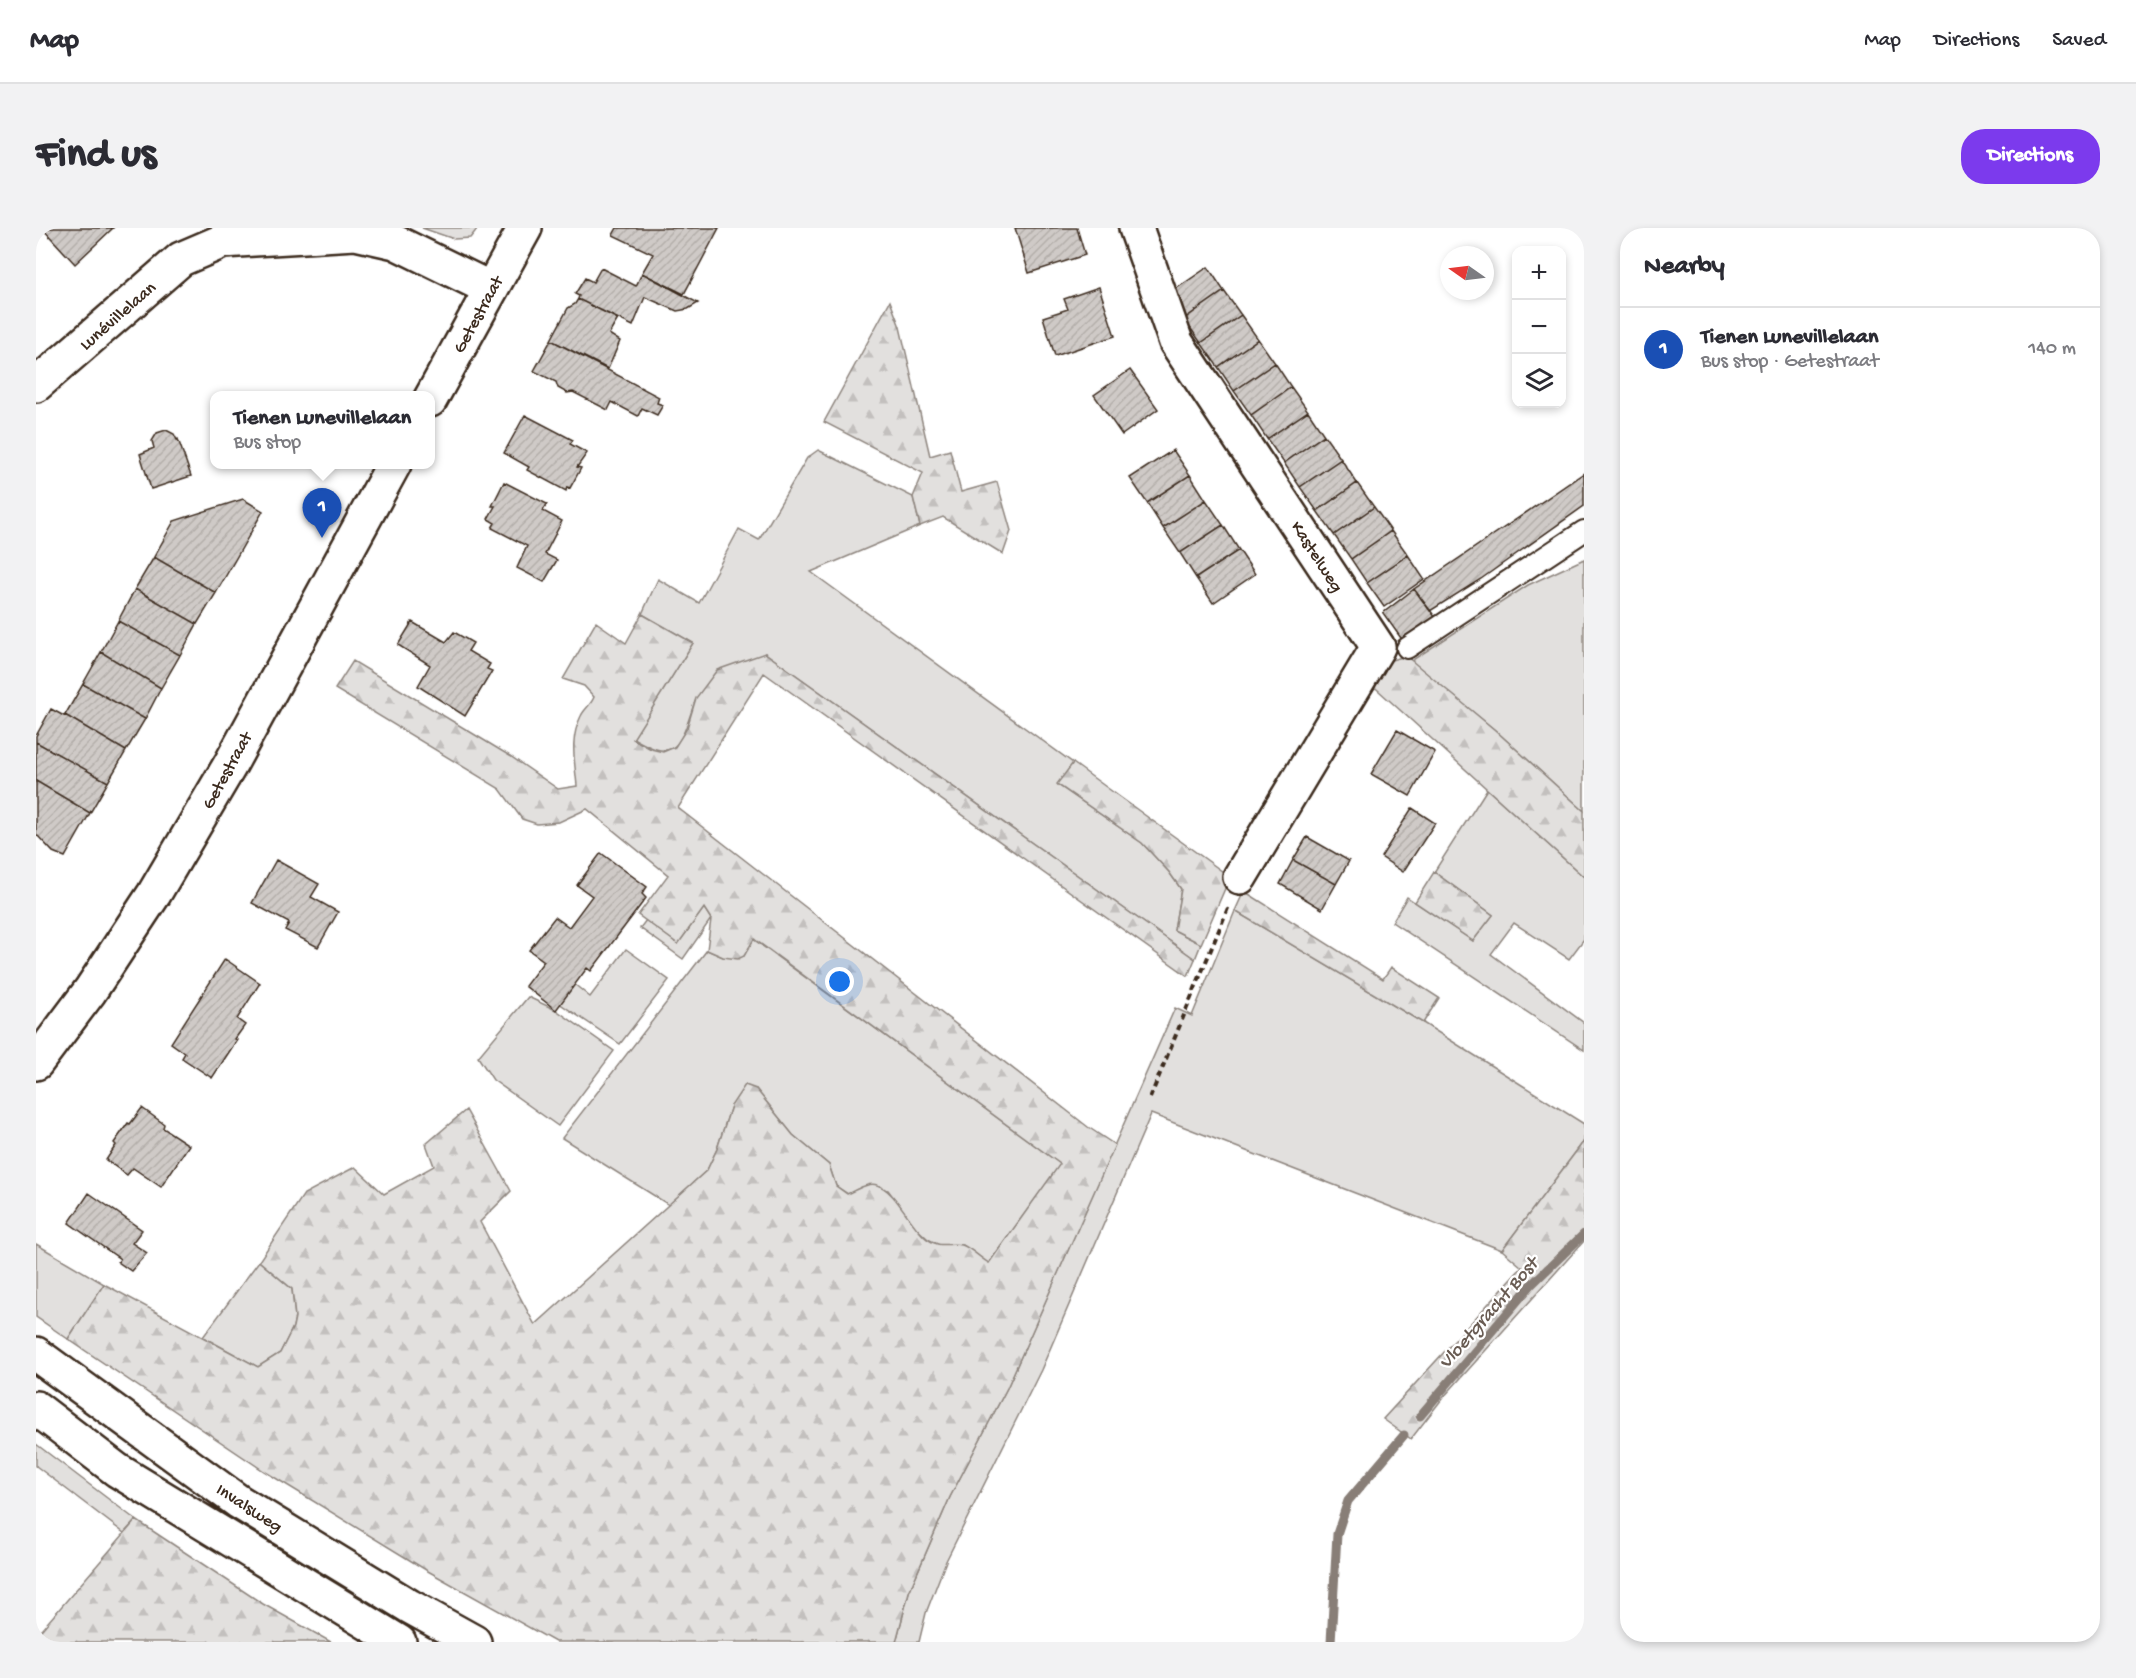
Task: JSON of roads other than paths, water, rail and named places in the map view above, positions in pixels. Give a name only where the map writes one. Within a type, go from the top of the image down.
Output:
[{"type":"street","name":"Getestraat","points":[[435,391],[525,228]]},
{"type":"street","name":"Kastelweg","points":[[1136,228],[1176,342],[1378,647],[1240,878]]},
{"type":"street","name":"Lunévillelaan","points":[[36,385],[181,259],[196,239],[223,241],[355,233],[395,242],[491,289]]},
{"type":"street","name":"Getestraat","points":[[36,1063],[90,991],[154,894],[230,765],[392,469]]},
{"type":"street","name":"Invalsweg","points":[[36,1354],[239,1502],[410,1606],[474,1642]]},
{"type":"street","name":"Invalsweg","points":[[36,1408],[117,1470],[399,1642]]},
{"type":"lane","points":[[1407,648],[1584,531]]},
{"type":"waterway","name":"Vloetgracht Bost","points":[[1420,1416],[1531,1285],[1584,1234]]},
{"type":"waterway","name":"Vloetgracht Bost","points":[[1331,1642],[1337,1534],[1348,1501],[1404,1435]]},
{"type":"place","name":"Tienen Lunevillelaan","points":[[322,538]]}]
